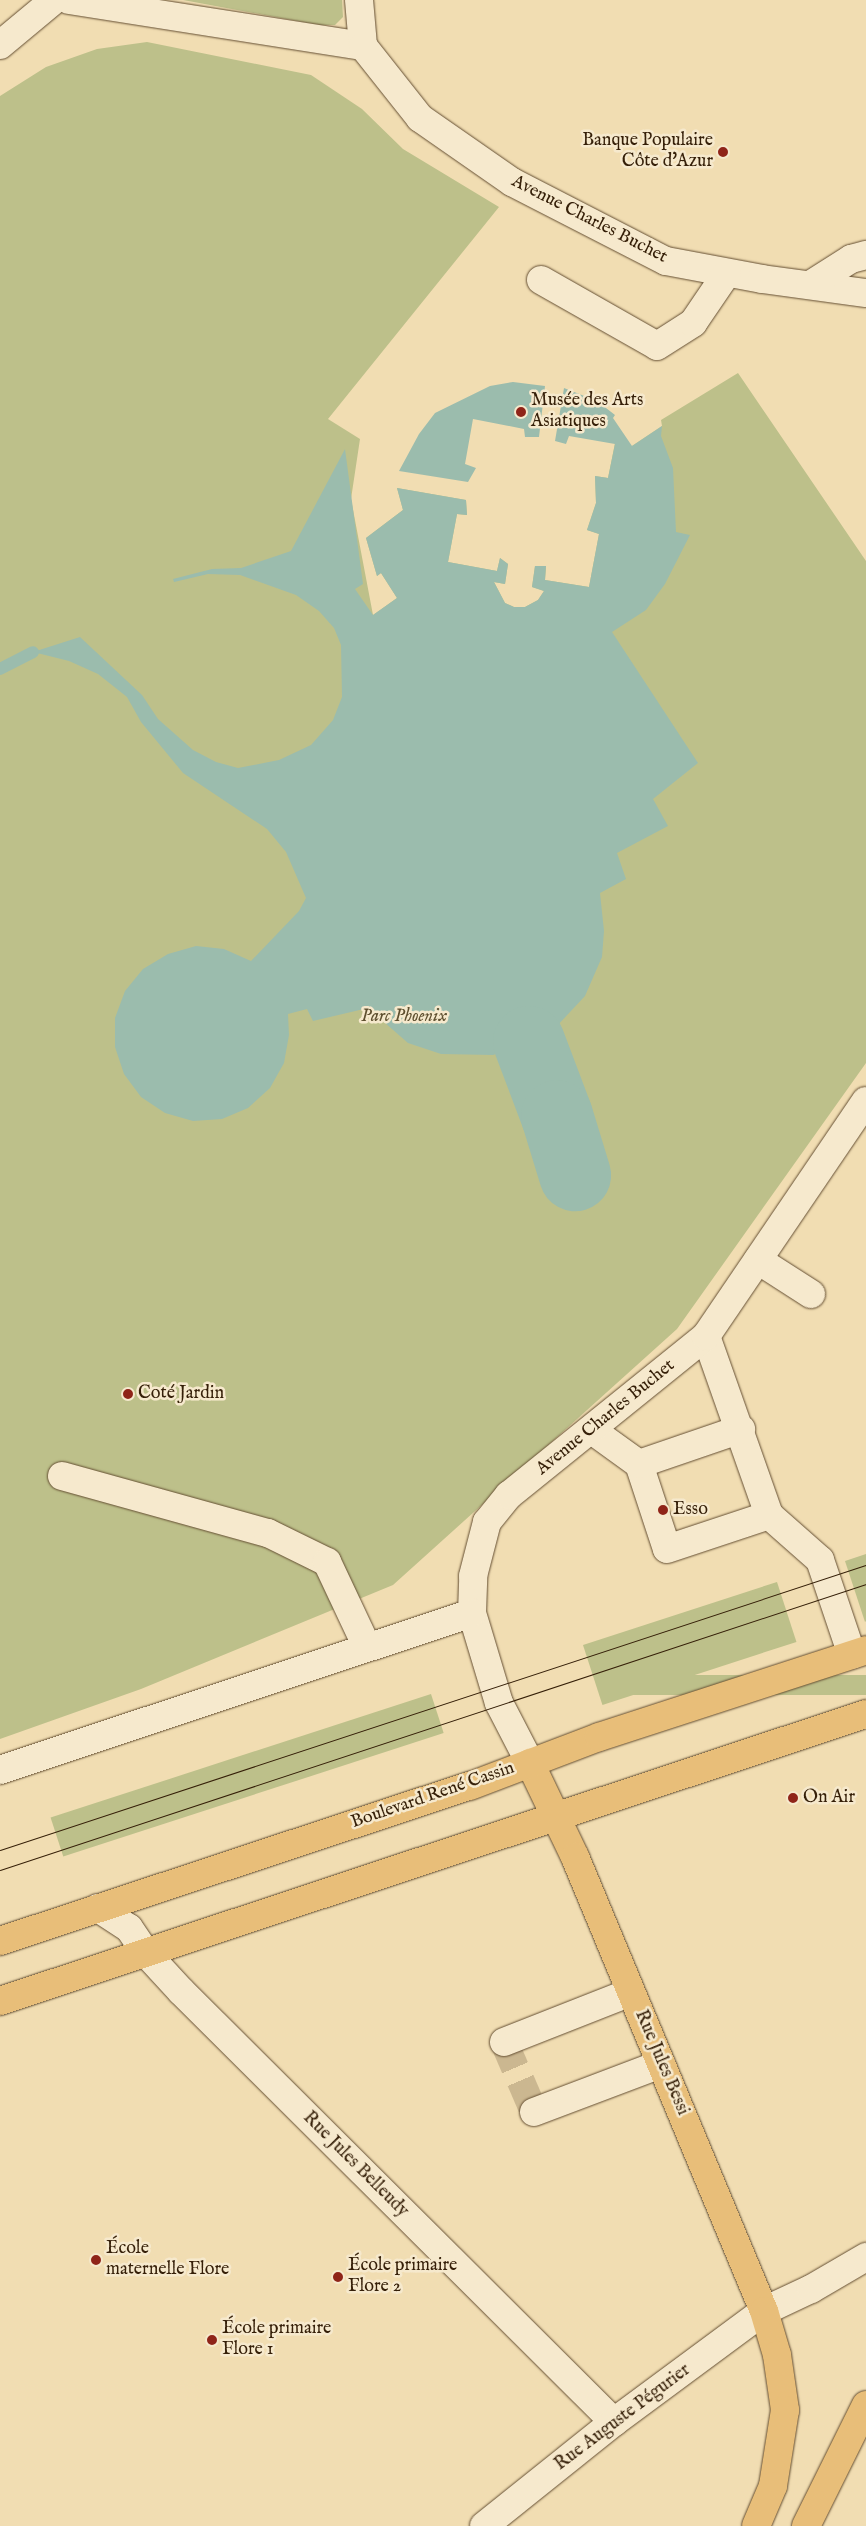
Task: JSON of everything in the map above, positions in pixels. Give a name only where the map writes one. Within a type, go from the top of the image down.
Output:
[{"type":"main road","name":"Boulevard René Cassin","points":[[0,1941],[470,1786],[599,1737],[859,1652]]},
{"type":"main road","points":[[0,2001],[866,1714]]},
{"type":"main road","name":"Rue Jules Bessi","points":[[530,1763],[557,1816],[764,2311],[777,2355],[785,2410],[773,2486],[756,2526]]},
{"type":"main road","points":[[806,2526],[866,2405]]},
{"type":"street","points":[[0,45],[54,0]]},
{"type":"street","points":[[69,0],[363,46],[359,0]]},
{"type":"street","name":"Avenue Charles Buchet","points":[[363,46],[420,118],[512,182],[666,261],[727,273],[866,293]]},
{"type":"street","points":[[810,285],[851,259],[866,255]]},
{"type":"street","points":[[541,280],[657,346],[693,323],[727,273]]},
{"type":"street","name":"Avenue Charles Buchet","points":[[530,1763],[499,1703],[472,1613],[473,1576],[487,1522],[509,1495],[593,1431],[706,1336],[866,1101]]},
{"type":"street","points":[[758,1260],[811,1294]]},
{"type":"street","points":[[706,1336],[740,1428],[769,1515],[820,1560],[859,1652]]},
{"type":"street","points":[[639,1464],[740,1428]]},
{"type":"street","points":[[593,1431],[639,1464],[666,1549],[769,1515]]},
{"type":"street","points":[[62,1476],[268,1533],[327,1562],[367,1647]]},
{"type":"street","points":[[0,1770],[472,1613]]},
{"type":"street","name":"Rue Jules Belleudy","points":[[98,1908],[129,1928],[146,1953],[614,2422]]},
{"type":"street","points":[[504,2042],[631,1992]]},
{"type":"street","points":[[534,2112],[661,2064]]},
{"type":"street","name":"Rue Auguste Pégurier","points":[[484,2526],[614,2422],[764,2311],[811,2289],[866,2257]]},
{"type":"green space","points":[[183,0],[342,0],[343,17],[335,25],[319,25]]},
{"type":"green space","name":"Parc Phoenix","points":[[147,42],[311,75],[362,109],[403,149],[499,207],[328,419],[360,439],[351,499],[373,615],[397,598],[381,573],[377,576],[366,538],[403,510],[397,488],[466,500],[467,515],[457,514],[448,562],[497,571],[500,558],[508,564],[505,584],[494,582],[505,603],[514,607],[525,607],[538,600],[544,591],[532,587],[535,566],[546,566],[545,580],[589,587],[599,534],[587,530],[596,503],[595,476],[608,478],[615,443],[632,446],[662,426],[661,420],[738,373],[866,561],[866,1063],[677,1329],[393,1585],[141,1689],[0,1739],[0,96],[46,67],[97,49]]},
{"type":"green space","points":[[866,1554],[866,1621],[865,1622],[845,1561]]},
{"type":"green space","points":[[777,1582],[796,1642],[602,1705],[583,1645]]},
{"type":"green space","points":[[606,1675],[866,1675],[866,1695],[606,1695]]},
{"type":"green space","points":[[431,1694],[444,1733],[63,1857],[51,1818]]},
{"type":"shaded area","points":[[513,382],[545,386],[539,437],[525,437],[524,429],[473,419],[465,464],[476,468],[468,482],[399,471],[419,434],[435,413],[490,386]]},
{"type":"shaded area","points":[[564,388],[597,401],[615,415],[613,418],[632,446],[662,426],[661,436],[673,468],[676,532],[690,535],[665,584],[646,610],[612,632],[698,763],[653,799],[668,826],[617,853],[626,879],[600,893],[604,931],[602,957],[585,996],[556,1027],[524,1044],[493,1055],[441,1054],[408,1043],[368,1008],[313,1021],[307,1009],[288,1014],[289,1035],[284,1063],[270,1088],[248,1108],[222,1119],[193,1121],[165,1113],[141,1097],[124,1074],[115,1047],[115,1018],[125,991],[143,969],[168,954],[196,946],[224,949],[251,961],[299,911],[306,898],[286,852],[267,829],[183,773],[141,722],[127,697],[98,674],[69,661],[33,652],[80,637],[142,695],[158,719],[193,750],[216,762],[238,768],[279,760],[311,745],[333,720],[342,697],[341,645],[334,628],[319,611],[296,595],[240,575],[208,574],[174,582],[173,579],[212,569],[241,568],[291,551],[345,449],[363,584],[355,589],[373,615],[397,598],[381,573],[377,576],[366,538],[403,510],[397,488],[466,500],[467,515],[457,514],[448,562],[497,571],[500,558],[508,564],[505,584],[494,582],[505,603],[514,607],[525,607],[538,600],[544,591],[532,587],[535,566],[546,566],[545,580],[589,587],[599,534],[587,530],[596,503],[595,476],[608,478],[615,444],[569,436],[566,444],[555,441]]},
{"type":"waterway","points":[[0,669],[33,652]]},
{"type":"waterway","points":[[529,1042],[557,1116],[575,1175]]},
{"type":"tunnel","points":[[504,2042],[534,2112]]},
{"type":"tram line","points":[[0,1850],[866,1565]]},
{"type":"tram line","points":[[0,1870],[866,1584]]},
{"type":"place","name":"Banque Populaire Côte d'Azur","points":[[723,152]]},
{"type":"place","name":"Musée des Arts Asiatiques","points":[[521,412]]},
{"type":"place","name":"Coté Jardin","points":[[128,1394]]},
{"type":"place","name":"Esso","points":[[663,1510]]},
{"type":"place","name":"On Air","points":[[793,1798]]},
{"type":"place","name":"École maternelle Flore","points":[[96,2260]]},
{"type":"place","name":"École primaire Flore 2","points":[[338,2277]]},
{"type":"place","name":"École primaire Flore 1","points":[[212,2340]]}]
